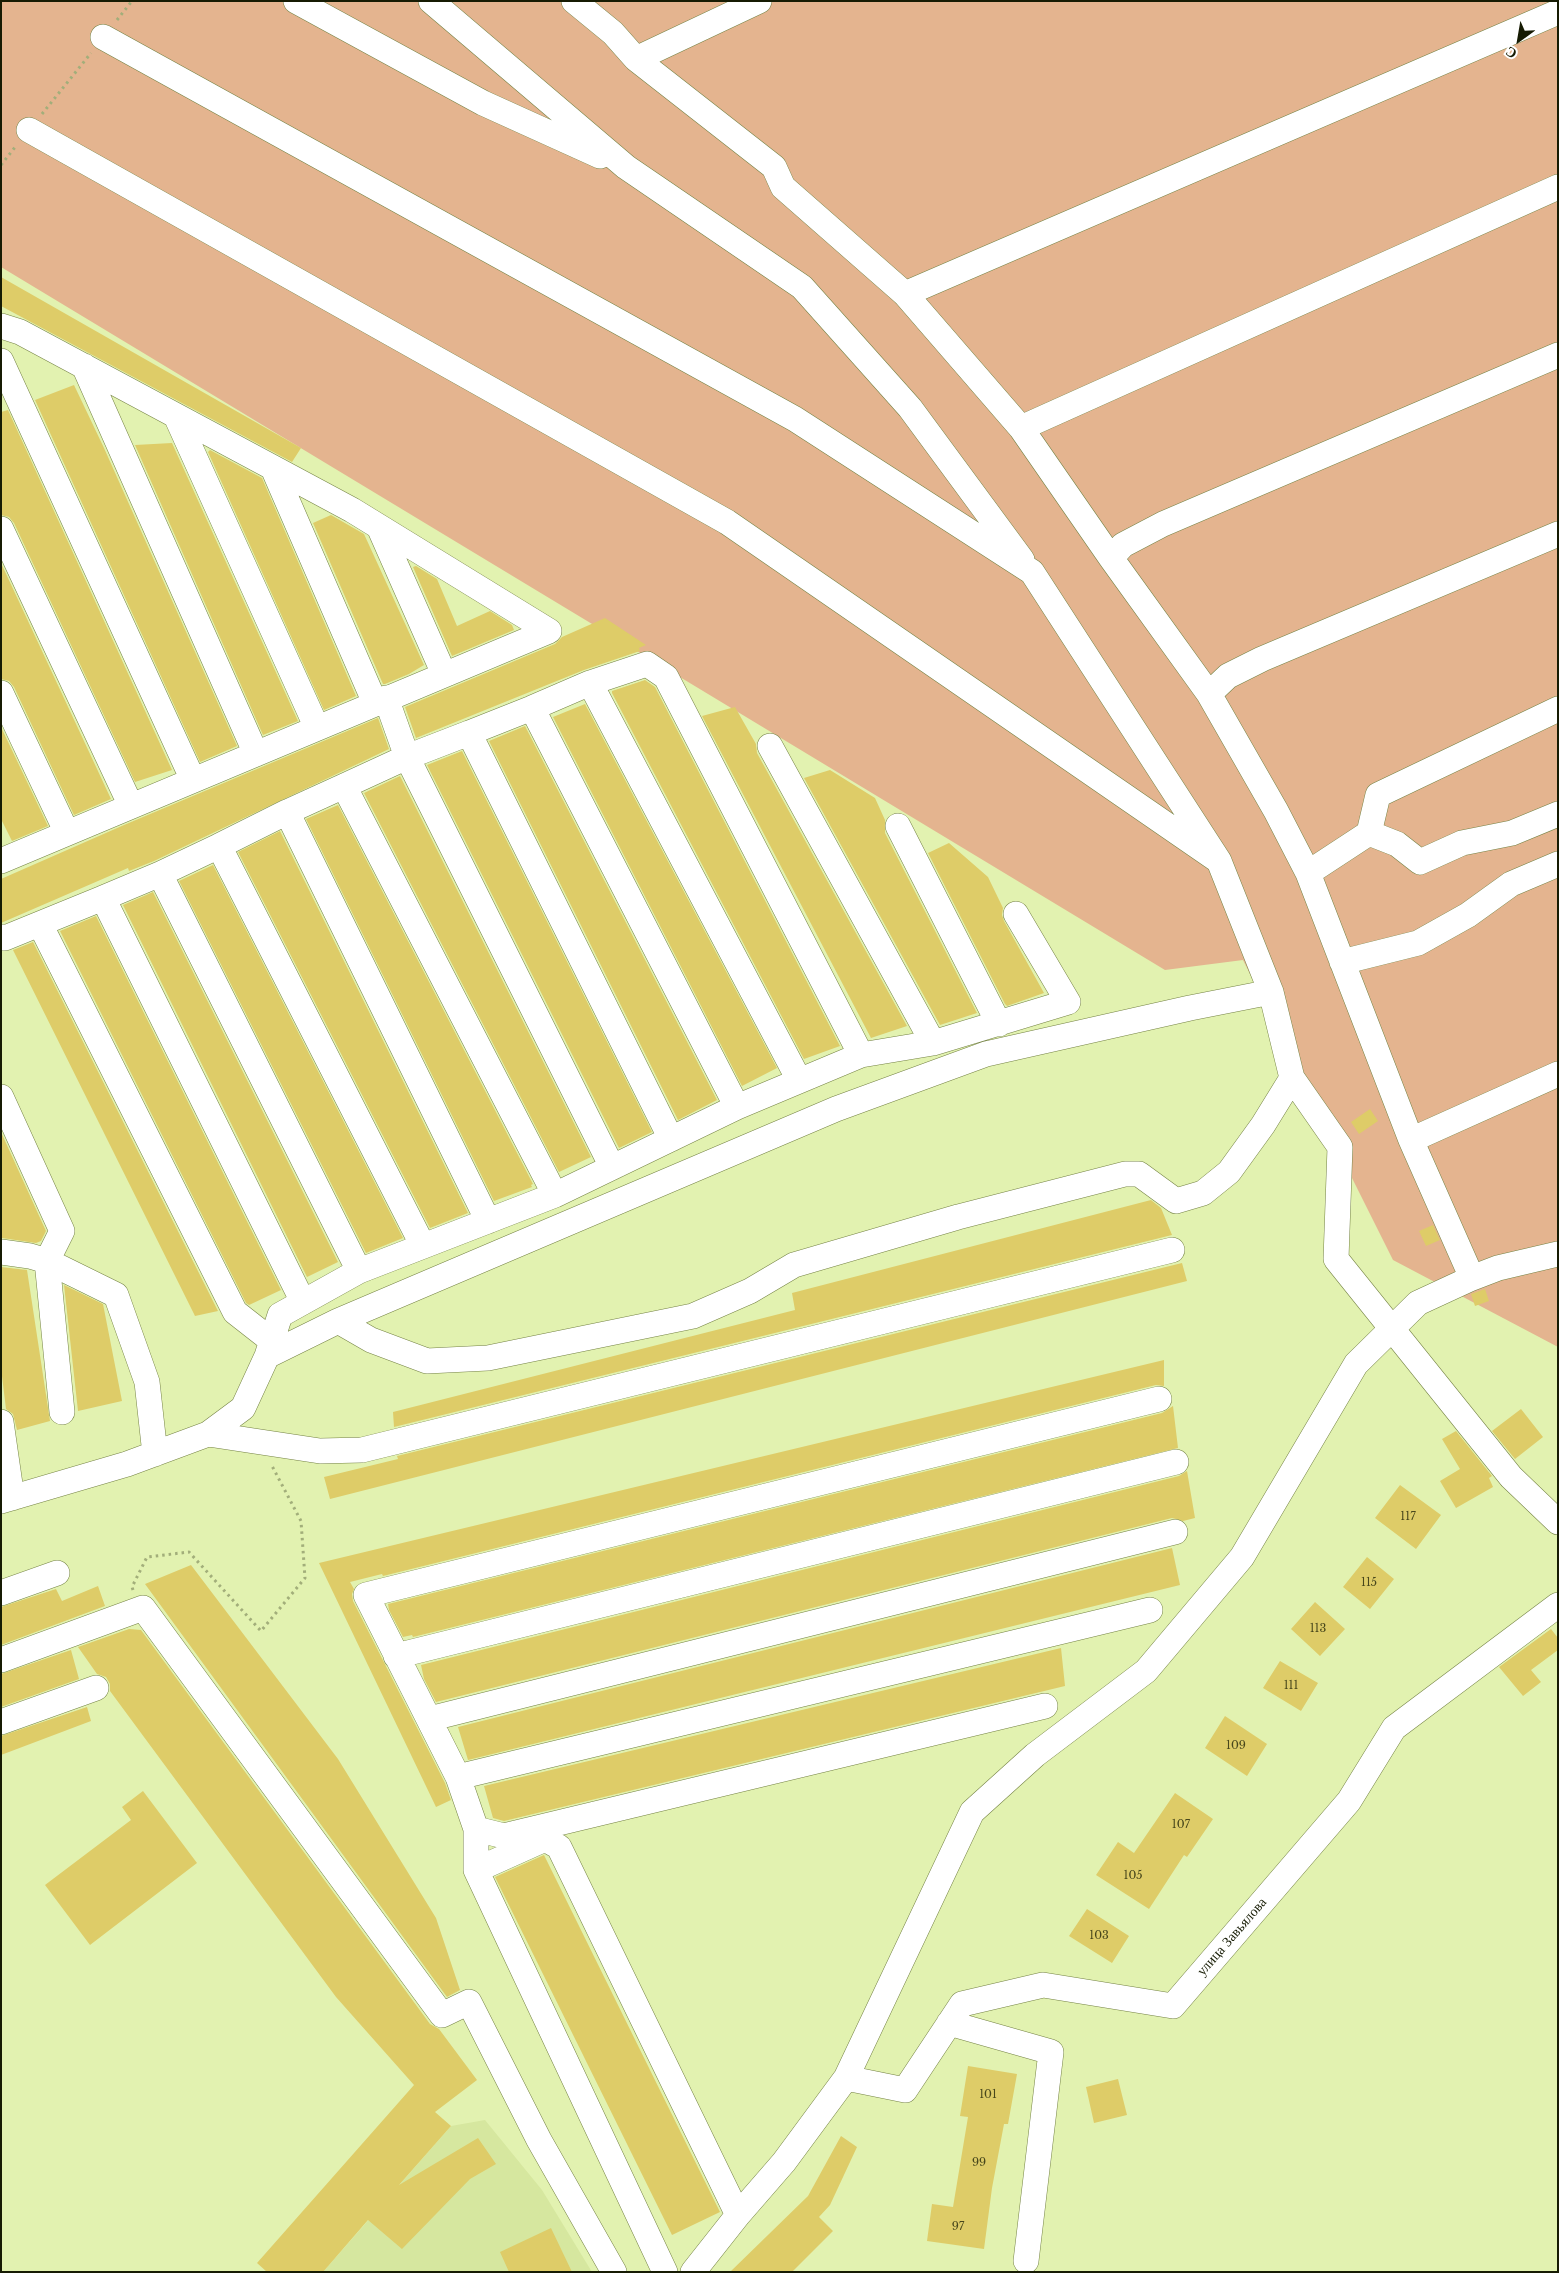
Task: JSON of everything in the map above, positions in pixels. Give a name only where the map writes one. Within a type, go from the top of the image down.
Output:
[{"type":"street","points":[[296,1],[483,103],[626,167]]},
{"type":"street","points":[[431,1],[626,167],[802,287],[910,408],[1032,572],[1218,861],[1271,992],[1292,1078],[1340,1147],[1336,1260],[1511,1477],[1558,1522]]},
{"type":"street","points":[[574,1],[613,33],[636,59],[774,167],[782,187],[905,294],[1021,428],[1111,558],[1210,694],[1276,811],[1308,874],[1411,1140],[1472,1278]]},
{"type":"street","points":[[636,59],[759,1]]},
{"type":"street","points":[[905,294],[1558,12]]},
{"type":"street","points":[[103,37],[795,419],[1032,572]]},
{"type":"street","points":[[29,130],[727,522],[1218,861]]},
{"type":"street","points":[[1021,428],[1558,187]]},
{"type":"street","points":[[1,326],[20,332],[379,526],[549,631],[67,833],[4,853]]},
{"type":"street","points":[[1111,558],[1123,545],[1163,524],[1558,355]]},
{"type":"street","points":[[1,360],[193,780]]},
{"type":"street","points":[[84,366],[256,754]]},
{"type":"street","points":[[176,416],[316,728]]},
{"type":"street","points":[[273,468],[406,757],[612,1167]]},
{"type":"street","points":[[379,526],[444,674]]},
{"type":"street","points":[[1,529],[131,806]]},
{"type":"street","points":[[1210,694],[1228,676],[1262,659],[1558,534]]},
{"type":"street","points":[[1,937],[5,938],[160,874],[406,757],[532,708],[590,683],[648,664],[666,677],[861,1054]]},
{"type":"street","points":[[590,683],[799,1080]]},
{"type":"street","points":[[1,694],[67,833]]},
{"type":"street","points":[[532,708],[737,1107]]},
{"type":"street","points":[[1308,874],[1368,833],[1378,795],[1558,709]]},
{"type":"street","points":[[469,733],[672,1139]]},
{"type":"street","points":[[770,746],[933,1043]]},
{"type":"street","points":[[344,786],[555,1195]]},
{"type":"street","points":[[287,812],[488,1221]]},
{"type":"street","points":[[1368,833],[1397,844],[1420,862],[1462,843],[1512,833],[1558,814]]},
{"type":"street","points":[[898,826],[999,1024]]},
{"type":"street","points":[[218,846],[423,1246]]},
{"type":"street","points":[[1342,962],[1418,943],[1468,915],[1511,884],[1558,864]]},
{"type":"street","points":[[160,874],[359,1271]]},
{"type":"street","points":[[103,898],[303,1302]]},
{"type":"street","points":[[1,1422],[7,1499],[155,1454],[208,1434],[243,1408],[269,1348],[280,1315],[359,1271],[555,1195],[737,1107],[861,1054],[933,1043],[1068,1002],[1016,914]]},
{"type":"street","points":[[40,924],[235,1312],[269,1348]]},
{"type":"street","points":[[269,1348],[338,1321],[836,1109],[986,1054],[1190,1008],[1271,992]]},
{"type":"street","points":[[1411,1140],[1558,1074]]},
{"type":"street","points":[[338,1321],[371,1340],[427,1361],[488,1358],[694,1316],[750,1290],[794,1266],[958,1217],[1125,1174],[1139,1174],[1176,1201],[1203,1193],[1229,1172],[1263,1125],[1292,1078]]},
{"type":"street","points":[[1,1097],[62,1231],[47,1261],[62,1412]]},
{"type":"street","points":[[208,1434],[320,1452],[362,1450],[1172,1250]]},
{"type":"street","points":[[1,1252],[30,1256],[47,1261],[116,1295],[147,1382],[155,1454]]},
{"type":"street","points":[[693,2272],[738,2215],[784,2162],[846,2078],[972,1812],[1035,1755],[1146,1671],[1242,1557],[1356,1364],[1418,1303],[1498,1268],[1558,1254]]},
{"type":"street","points":[[665,2272],[476,1870],[476,1829],[458,1777],[366,1595],[1160,1399]]},
{"type":"street","points":[[396,1656],[1176,1462]]},
{"type":"street","points":[[429,1719],[1175,1532]]},
{"type":"street","points":[[1,1593],[57,1573]]},
{"type":"street","name":"улица Завьялова","points":[[846,2078],[905,2090],[962,2004],[1043,1985],[1172,2006],[1349,1801],[1394,1728],[1558,1605]]},
{"type":"street","points":[[1,1660],[143,1608],[442,2015],[469,2002],[539,2140],[614,2272]]},
{"type":"street","points":[[458,1777],[1150,1610]]},
{"type":"street","points":[[1,1722],[96,1688]]},
{"type":"street","points":[[476,1829],[504,1836],[1045,1706]]},
{"type":"street","points":[[476,1870],[545,1839],[559,1847],[738,2215]]},
{"type":"street","points":[[949,2023],[1051,2052],[1026,2261]]},
{"type":"path","points":[[1,165],[132,1]]},
{"type":"path","points":[[143,1608],[132,1587],[147,1557],[189,1552],[261,1631],[305,1578],[301,1521],[259,1442]]},
{"type":"shaded area","points":[[1,1],[1558,1],[1558,1347],[1393,1260],[1243,960],[1165,970],[1,267]]},
{"type":"shaded area","points":[[485,2120],[542,2190],[592,2272],[323,2272],[451,2126]]},
{"type":"building","points":[[1,277],[301,448],[292,462],[1,306]]},
{"type":"building","points":[[74,385],[237,746],[200,762],[35,400]]},
{"type":"building","points":[[8,410],[172,770],[135,782],[14,523],[9,517],[1,515],[1,412]]},
{"type":"building","points":[[172,443],[298,721],[263,735],[135,445]]},
{"type":"building","points":[[210,450],[262,478],[356,696],[324,710],[208,452]]},
{"type":"building","points":[[331,515],[364,534],[424,665],[409,674],[385,684],[383,684],[313,523]]},
{"type":"building","points":[[1,563],[111,799],[74,815],[14,687],[9,681],[1,679]]},
{"type":"building","points":[[416,566],[437,579],[457,626],[490,611],[512,625],[514,630],[452,656],[413,567]]},
{"type":"building","points":[[605,618],[646,645],[639,648],[640,651],[584,670],[416,738],[405,707],[555,644],[562,637]]},
{"type":"building","points":[[645,680],[655,687],[840,1046],[804,1059],[612,693],[612,691]]},
{"type":"building","points":[[585,704],[777,1068],[742,1086],[553,717]]},
{"type":"building","points":[[735,707],[756,744],[757,753],[907,1026],[871,1038],[702,716]]},
{"type":"building","points":[[378,718],[389,749],[154,861],[129,871],[128,868],[1,923],[1,879]]},
{"type":"building","points":[[525,726],[717,1100],[678,1120],[489,741]]},
{"type":"building","points":[[1,727],[48,826],[12,841],[1,819]]},
{"type":"building","points":[[462,751],[652,1132],[619,1148],[427,765]]},
{"type":"building","points":[[830,770],[875,798],[885,820],[885,833],[977,1013],[940,1025],[804,778]]},
{"type":"building","points":[[400,776],[591,1157],[559,1172],[364,793]]},
{"type":"building","points":[[338,805],[533,1184],[531,1185],[532,1187],[494,1201],[306,819]]},
{"type":"building","points":[[280,831],[468,1213],[430,1228],[238,852]]},
{"type":"building","points":[[949,843],[988,877],[1003,908],[1002,915],[1004,921],[1044,993],[1007,1006],[1005,1004],[928,853]]},
{"type":"building","points":[[213,865],[403,1238],[366,1253],[179,881]]},
{"type":"building","points":[[153,892],[338,1262],[307,1277],[123,905]]},
{"type":"building","points":[[96,916],[281,1290],[249,1305],[246,1303],[60,931]]},
{"type":"building","points":[[33,942],[218,1311],[195,1316],[13,950]]},
{"type":"building","points":[[1370,1109],[1378,1121],[1359,1134],[1351,1122]]},
{"type":"building","points":[[1,1132],[46,1231],[41,1241],[36,1243],[2,1238],[1,1236]]},
{"type":"building","points":[[1151,1200],[1161,1208],[1172,1235],[394,1427],[393,1412],[795,1310],[792,1293]]},
{"type":"building","points":[[1433,1225],[1440,1240],[1426,1246],[1419,1231]]},
{"type":"building","points":[[1182,1263],[1187,1281],[330,1499],[324,1477],[398,1459],[397,1456]]},
{"type":"building","points":[[1,1267],[27,1270],[50,1421],[17,1430],[13,1414],[6,1409],[1,1368]]},
{"type":"building","points":[[64,1285],[103,1304],[122,1401],[78,1411]]},
{"type":"building","points":[[1485,1289],[1489,1301],[1475,1306],[1471,1294]]},
{"type":"building","points":[[1164,1360],[1164,1386],[1156,1385],[383,1576],[382,1574],[350,1582],[354,1589],[352,1594],[353,1601],[445,1783],[451,1800],[436,1807],[319,1563]]},
{"type":"building","points":[[1173,1406],[1178,1448],[413,1637],[412,1635],[403,1637],[389,1610],[388,1604],[1162,1413]]},
{"type":"building","points":[[1521,1409],[1543,1437],[1515,1459],[1492,1431]]},
{"type":"building","points":[[1456,1431],[1492,1476],[1489,1478],[1493,1487],[1456,1508],[1440,1481],[1460,1469],[1442,1439]]},
{"type":"building","points":[[1187,1471],[1195,1518],[1183,1521],[1172,1518],[436,1702],[424,1679],[421,1665],[1179,1476]]},
{"type":"building","points":[[1400,1485],[1441,1515],[1416,1549],[1375,1518]]},
{"type":"building","points":[[1172,1548],[1180,1585],[468,1760],[458,1727]]},
{"type":"building","points":[[1367,1557],[1394,1579],[1370,1609],[1343,1587]]},
{"type":"building","points":[[191,1565],[338,1759],[436,1918],[460,1990],[447,1997],[145,1584]]},
{"type":"building","points":[[98,1586],[105,1606],[1,1645],[1,1607],[56,1589],[62,1601]]},
{"type":"building","points":[[1315,1602],[1345,1629],[1320,1656],[1291,1629]]},
{"type":"building","points":[[129,1629],[141,1630],[430,2024],[439,2029],[477,2080],[435,2112],[451,2126],[399,2185],[478,2138],[496,2164],[470,2179],[402,2249],[368,2220],[323,2272],[267,2272],[257,2263],[414,2085],[336,1997],[110,1691],[110,1684],[106,1677],[97,1674],[78,1647]]},
{"type":"building","points":[[1551,1629],[1558,1638],[1558,1650],[1531,1670],[1541,1682],[1523,1696],[1499,1667]]},
{"type":"building","points":[[1061,1648],[1065,1686],[504,1821],[493,1818],[484,1786]]},
{"type":"building","points":[[71,1650],[79,1679],[1,1707],[1,1674]]},
{"type":"building","points":[[1280,1661],[1318,1683],[1301,1711],[1263,1688]]},
{"type":"building","points":[[87,1707],[91,1721],[1,1755],[1,1736]]},
{"type":"building","points":[[1225,1716],[1267,1744],[1247,1776],[1205,1748]]},
{"type":"building","points":[[143,1791],[197,1863],[90,1945],[45,1885],[131,1820],[122,1807]]},
{"type":"building","points":[[1175,1793],[1213,1819],[1187,1857],[1184,1855],[1149,1909],[1096,1875],[1118,1842],[1134,1853]]},
{"type":"building","points":[[544,1855],[720,2212],[672,2235],[495,1877]]},
{"type":"building","points":[[1087,1909],[1129,1936],[1112,1963],[1069,1936]]},
{"type":"building","points":[[968,2066],[1017,2074],[1008,2124],[1004,2124],[992,2188],[984,2249],[927,2241],[932,2204],[953,2207],[968,2117],[960,2116]]},
{"type":"building","points":[[1118,2079],[1127,2115],[1094,2123],[1086,2087]]},
{"type":"building","points":[[841,2136],[857,2147],[830,2205],[819,2217],[833,2231],[792,2272],[730,2272],[808,2196]]},
{"type":"building","points":[[551,2228],[572,2272],[509,2272],[500,2252]]}]
